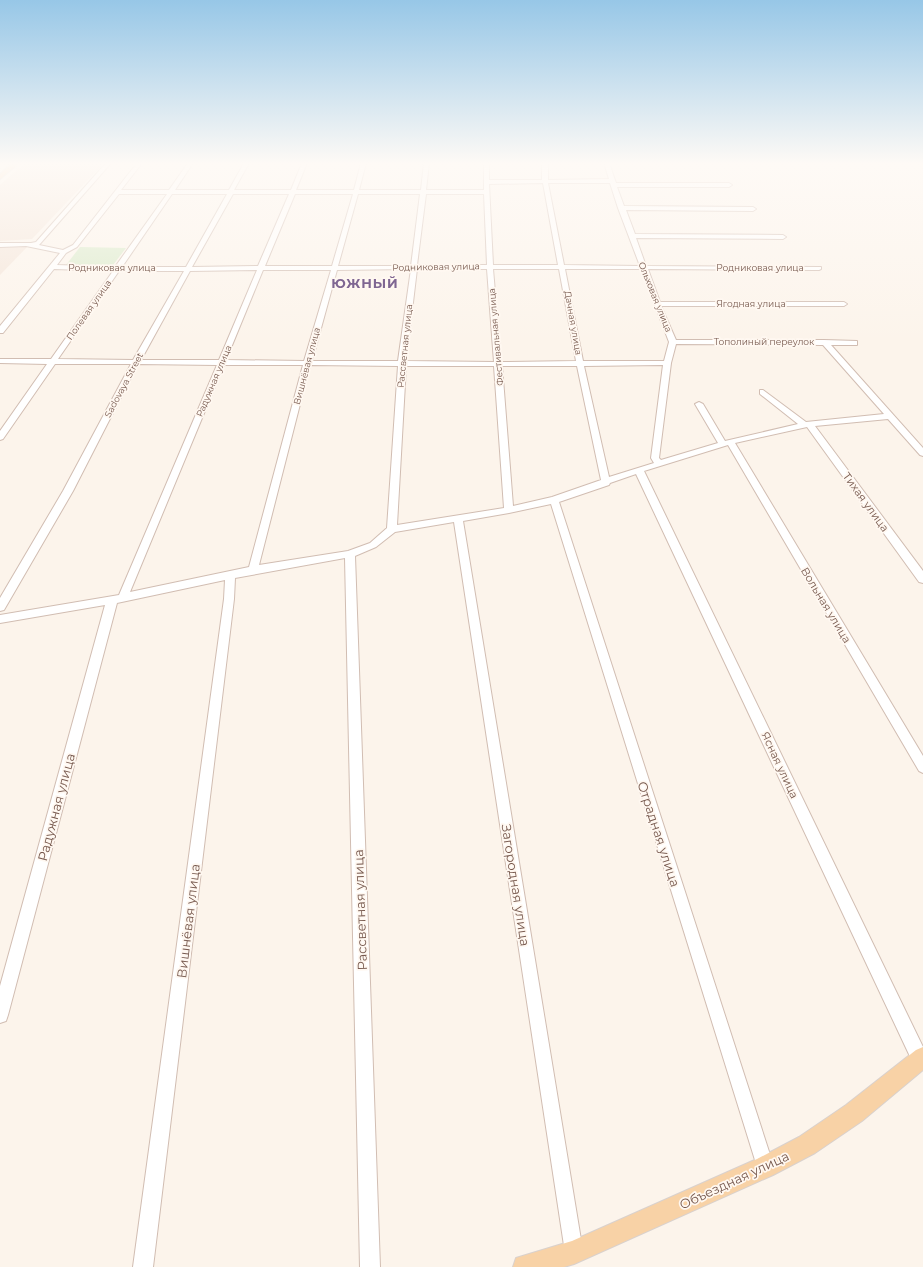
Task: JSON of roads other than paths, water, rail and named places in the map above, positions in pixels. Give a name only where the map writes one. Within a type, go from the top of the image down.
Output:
[{"type":"main road","name":"Объездная улица","points":[[525,1267],[574,1252],[765,1168],[807,1145],[854,1113],[922,1058]]},
{"type":"street","points":[[32,245],[38,243],[57,222]]},
{"type":"street","points":[[0,331],[64,252],[75,246],[94,222]]},
{"type":"street","name":"Полевая улица","points":[[0,437],[150,222]]},
{"type":"street","name":"Sadovaya Street","points":[[0,607],[68,491],[134,363],[215,222]]},
{"type":"street","name":"Радужная улица","points":[[0,1015],[118,599],[281,222]]},
{"type":"street","name":"Вишнёвая улица","points":[[253,570],[307,364],[347,222]]},
{"type":"street","name":"Рассветная улица","points":[[392,529],[402,364],[419,222]]},
{"type":"street","name":"Фестивальная улица","points":[[488,222],[509,510]]},
{"type":"street","name":"Дачная улица","points":[[554,222],[580,364],[606,483]]},
{"type":"street","name":"Ольховая улица","points":[[627,222],[673,342],[667,363],[655,458],[659,464]]},
{"type":"street","points":[[632,236],[783,237]]},
{"type":"street","points":[[0,244],[16,243],[64,252]]},
{"type":"street","name":"Родниковая улица","points":[[52,267],[118,269],[189,267],[563,267],[644,269],[819,268]]},
{"type":"street","name":"Ягодная улица","points":[[657,304],[844,304]]},
{"type":"street","name":"Тополиный переулок","points":[[673,342],[854,343]]},
{"type":"street","points":[[824,342],[923,453]]},
{"type":"street","points":[[0,361],[307,364],[667,363]]},
{"type":"street","name":"Тихая улица","points":[[763,392],[807,424],[923,579]]},
{"type":"street","name":"Вольная улица","points":[[699,404],[726,443],[923,767]]},
{"type":"street","points":[[0,619],[118,599],[253,570],[350,554],[373,545],[392,529],[509,510],[554,500],[606,483],[639,470],[726,443],[807,424],[890,416]]},
{"type":"street","name":"Ясная улица","points":[[639,470],[922,1058]]},
{"type":"street","name":"Отрадная улица","points":[[554,500],[765,1168]]},
{"type":"street","name":"Загородная улица","points":[[458,519],[574,1252]]},
{"type":"street","name":"Рассветная улица","points":[[350,554],[370,1267]]},
{"type":"street","name":"Вишнёвая улица","points":[[143,1267],[229,599],[230,575]]},
{"type":"district","name":"ЮЖНЫЙ","points":[[365,283]]}]
